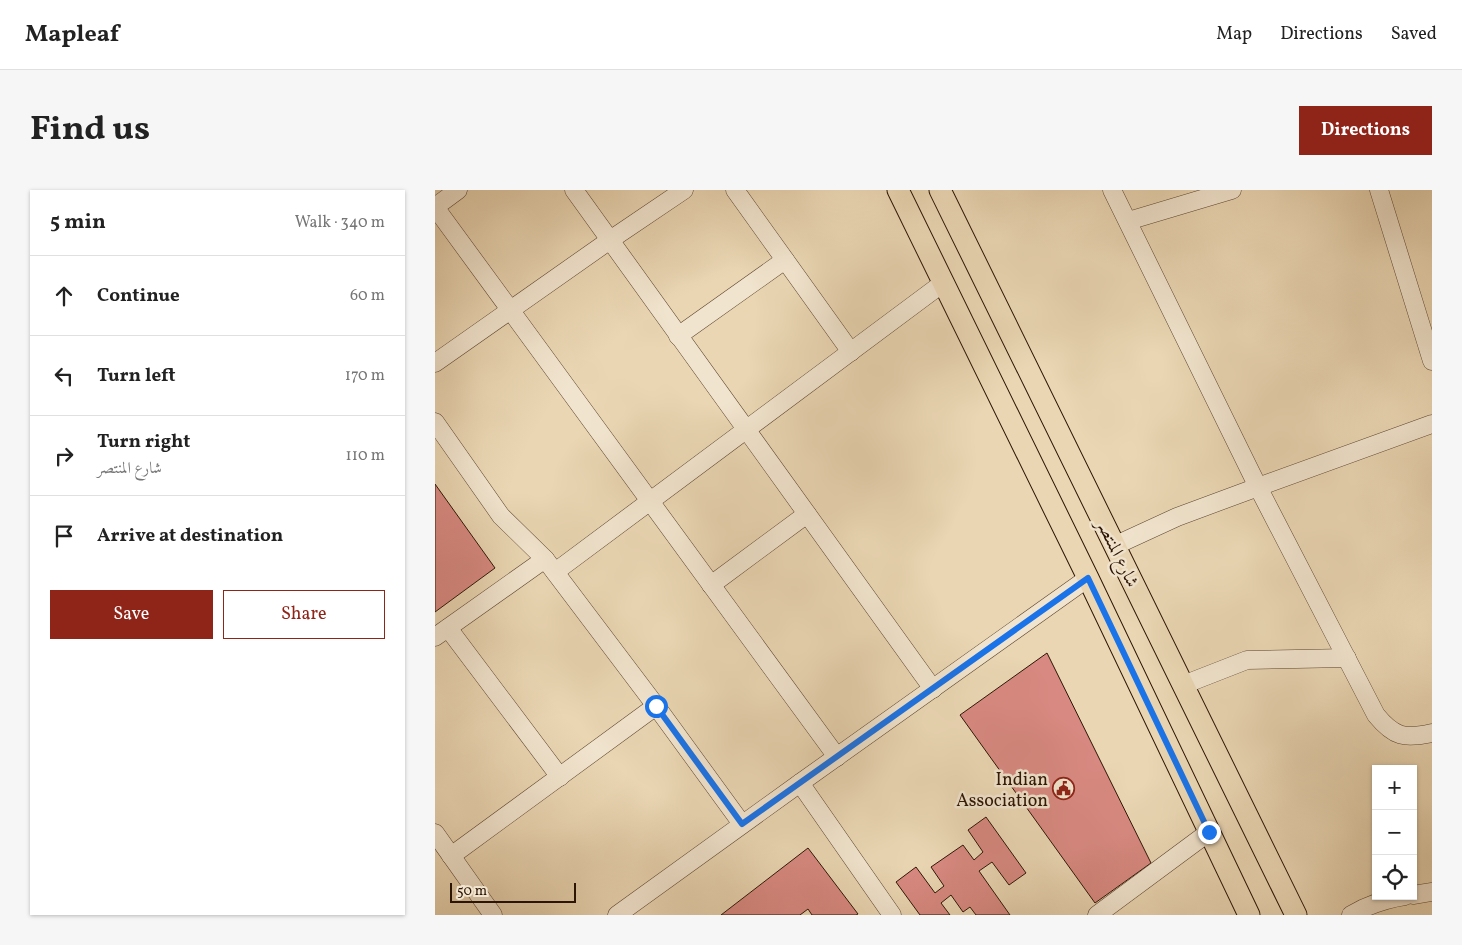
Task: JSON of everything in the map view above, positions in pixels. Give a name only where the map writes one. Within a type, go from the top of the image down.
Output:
[{"type":"main road","points":[[898,190],[1088,578],[1249,915]]},
{"type":"main road","name":"شارع المنتصر","points":[[940,190],[1296,915]]},
{"type":"street","points":[[458,190],[435,207],[837,757]]},
{"type":"street","points":[[574,190],[933,689]]},
{"type":"street","points":[[435,363],[684,190]]},
{"type":"street","points":[[735,190],[851,352]]},
{"type":"street","points":[[1112,190],[1258,487],[1376,714],[1386,727],[1400,736],[1416,737],[1432,733]]},
{"type":"street","points":[[1128,221],[1232,190]]},
{"type":"street","points":[[1379,190],[1432,361]]},
{"type":"street","points":[[678,336],[785,260]]},
{"type":"street","points":[[560,777],[441,632],[649,501],[943,283]]},
{"type":"street","points":[[435,422],[501,516],[550,565],[742,824]]},
{"type":"street","points":[[1115,546],[1177,517],[1432,424]]},
{"type":"street","points":[[711,585],[807,514]]},
{"type":"street","points":[[617,915],[1088,578]]},
{"type":"street","points":[[1183,685],[1247,660],[1347,658]]},
{"type":"street","points":[[451,856],[656,706]]},
{"type":"street","points":[[800,783],[892,915]]},
{"type":"street","points":[[1097,915],[1209,832]]},
{"type":"street","points":[[435,834],[493,915]]},
{"type":"street","points":[[1417,894],[1432,892]]},
{"type":"street","points":[[1351,915],[1362,908],[1383,900]]},
{"type":"building","points":[[435,484],[495,568],[435,612]]},
{"type":"building","name":"Indian Association","points":[[1047,653],[1151,863],[1095,903],[960,715]]},
{"type":"building","points":[[986,817],[1026,873],[1009,885],[992,862],[979,871],[1010,915],[976,915],[970,907],[963,912],[951,895],[941,903],[950,915],[920,915],[896,882],[916,867],[935,893],[944,886],[931,867],[963,845],[974,860],[983,852],[968,830]]},
{"type":"building","points":[[808,848],[858,914],[812,915],[808,909],[800,915],[721,915]]},
{"type":"place","name":"Indian Association","points":[[1064,789]]},
{"type":"route","points":[[656,706],[742,824],[1088,578],[1209,832]]}]
